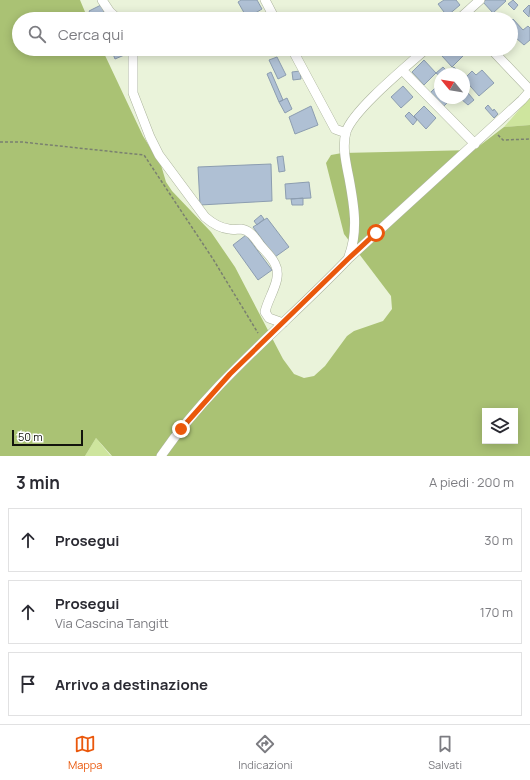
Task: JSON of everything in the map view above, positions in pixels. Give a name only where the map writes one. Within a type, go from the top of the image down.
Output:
[{"type":"street","points":[[102,0],[110,12]]},
{"type":"street","points":[[265,0],[271,12]]},
{"type":"street","points":[[469,4],[480,0]]},
{"type":"street","points":[[133,56],[133,93],[150,137],[159,154],[211,223],[229,229],[242,229],[248,231],[276,265],[277,273],[275,285],[265,312],[269,318],[283,323]]},
{"type":"street","points":[[296,56],[335,129],[346,132]]},
{"type":"street","points":[[348,259],[352,249],[355,222],[354,203],[345,158],[346,132],[354,118],[366,105],[418,56]]},
{"type":"street","points":[[161,456],[196,411],[230,374],[348,259],[522,100],[530,90],[498,56]]},
{"type":"street","points":[[403,70],[475,144]]},
{"type":"path","points":[[491,129],[503,140],[530,139]]},
{"type":"path","points":[[0,142],[22,142],[144,155],[214,259],[264,342]]},
{"type":"green space","points":[[0,0],[80,0],[85,12],[12,12],[12,56],[105,56],[143,136],[161,165],[166,182],[172,191],[211,232],[235,267],[283,359],[294,374],[304,378],[314,376],[325,366],[347,336],[354,331],[383,321],[392,309],[391,296],[344,234],[326,163],[331,155],[342,153],[474,150],[504,127],[530,125],[530,456],[112,456],[96,438],[85,456],[0,456]]},
{"type":"green space","points":[[530,97],[530,125],[504,127]]},
{"type":"green space","points":[[96,438],[110,455],[112,456],[85,456]]},
{"type":"building","points":[[241,0],[257,0],[262,9],[257,12],[244,12],[238,2]]},
{"type":"building","points":[[444,0],[456,0],[460,5],[452,12],[444,12],[438,4]]},
{"type":"building","points":[[486,0],[506,1],[494,12],[492,12],[483,2]]},
{"type":"building","points":[[513,0],[518,5],[514,10],[508,4]]},
{"type":"building","points":[[101,5],[104,12],[90,12]]},
{"type":"building","points":[[529,5],[530,6],[529,17],[523,11]]},
{"type":"building","points":[[518,24],[523,30],[528,26],[530,28],[530,40],[524,45],[518,40]]},
{"type":"building","points":[[114,56],[122,56],[115,59]]},
{"type":"building","points":[[442,56],[463,56],[452,67]]},
{"type":"building","points":[[277,57],[286,75],[278,79],[269,60]]},
{"type":"building","points":[[424,60],[434,71],[434,75],[424,85],[412,72]]},
{"type":"building","points":[[482,70],[494,83],[479,96],[470,86],[470,73],[472,71],[476,75]]},
{"type":"building","points":[[300,71],[301,79],[293,80],[292,72]]},
{"type":"building","points":[[271,72],[283,100],[279,102],[267,74]]},
{"type":"building","points":[[403,86],[413,97],[401,108],[391,97]]},
{"type":"building","points":[[434,89],[434,97],[430,93]]},
{"type":"building","points":[[470,95],[474,100],[470,103]]},
{"type":"building","points":[[287,98],[292,109],[285,113],[279,102]]},
{"type":"building","points":[[488,105],[498,114],[494,118],[485,108]]},
{"type":"building","points":[[311,106],[318,125],[295,134],[289,117]]},
{"type":"building","points":[[424,106],[436,118],[426,129],[414,116]]},
{"type":"building","points":[[409,112],[417,120],[413,125],[405,116]]},
{"type":"building","points":[[283,156],[285,171],[279,172],[277,157]]},
{"type":"building","points":[[271,164],[272,201],[200,205],[198,167]]},
{"type":"building","points":[[309,182],[311,198],[286,199],[285,184]]},
{"type":"building","points":[[303,198],[303,205],[292,205],[291,199]]},
{"type":"building","points":[[261,215],[264,219],[257,225],[254,221]]},
{"type":"building","points":[[267,218],[289,247],[275,257],[253,227]]},
{"type":"building","points":[[246,235],[272,270],[258,280],[233,245]]},
{"type":"route","points":[[181,429],[230,374],[376,233]]}]
